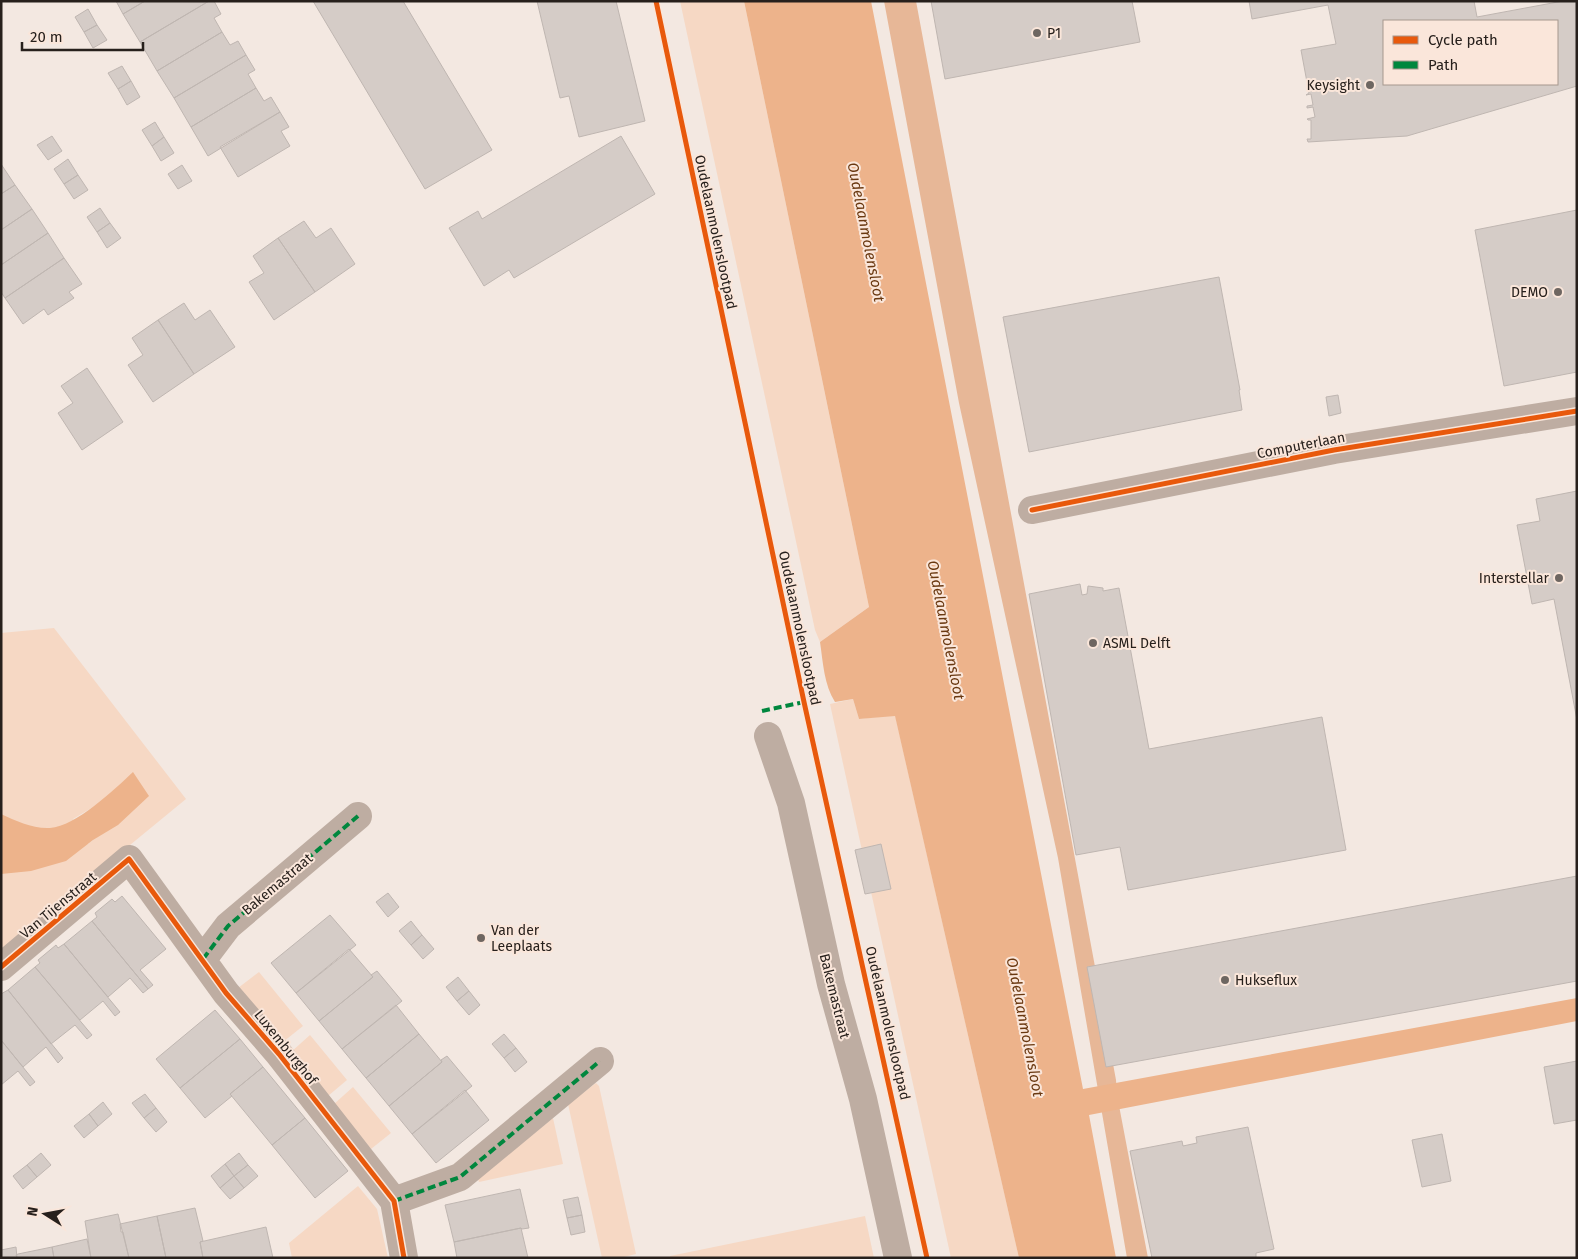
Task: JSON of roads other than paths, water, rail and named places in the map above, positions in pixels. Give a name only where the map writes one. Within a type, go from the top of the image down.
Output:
[{"type":"street","name":"Computerlaan","points":[[1032,510],[1334,450],[1577,411]]},
{"type":"street","name":"Bakemastraat","points":[[768,736],[791,803],[831,984],[863,1099],[898,1258]]},
{"type":"street","name":"Bakemastraat","points":[[203,959],[228,926],[358,816]]},
{"type":"street","name":"Luxemburghof","points":[[130,859],[226,993],[279,1054],[394,1201],[404,1258]]},
{"type":"street","name":"Van Tijenstraat","points":[[1,967],[130,859]]},
{"type":"street","points":[[394,1201],[460,1177],[600,1061]]},
{"type":"water","name":"Oudelaanmolensloot","points":[[744,1],[871,1],[1083,1089],[1577,998],[1577,1021],[1089,1115],[1116,1258],[1019,1258],[895,716],[859,719],[853,699],[835,702],[828,688],[824,673],[820,642],[869,607]]},
{"type":"water","points":[[133,772],[149,796],[118,825],[93,840],[66,861],[31,871],[1,874],[1,814],[31,826],[50,828],[60,826],[94,806]]},
{"type":"place","name":"P1","points":[[1037,33]]},
{"type":"place","name":"Keysight","points":[[1370,85]]},
{"type":"place","name":"DEMO","points":[[1558,292]]},
{"type":"place","name":"Interstellar","points":[[1559,578]]},
{"type":"place","name":"ASML Delft","points":[[1093,643]]},
{"type":"place","name":"Van der Leeplaats","points":[[481,938]]},
{"type":"place","name":"Hukseflux","points":[[1225,980]]}]
